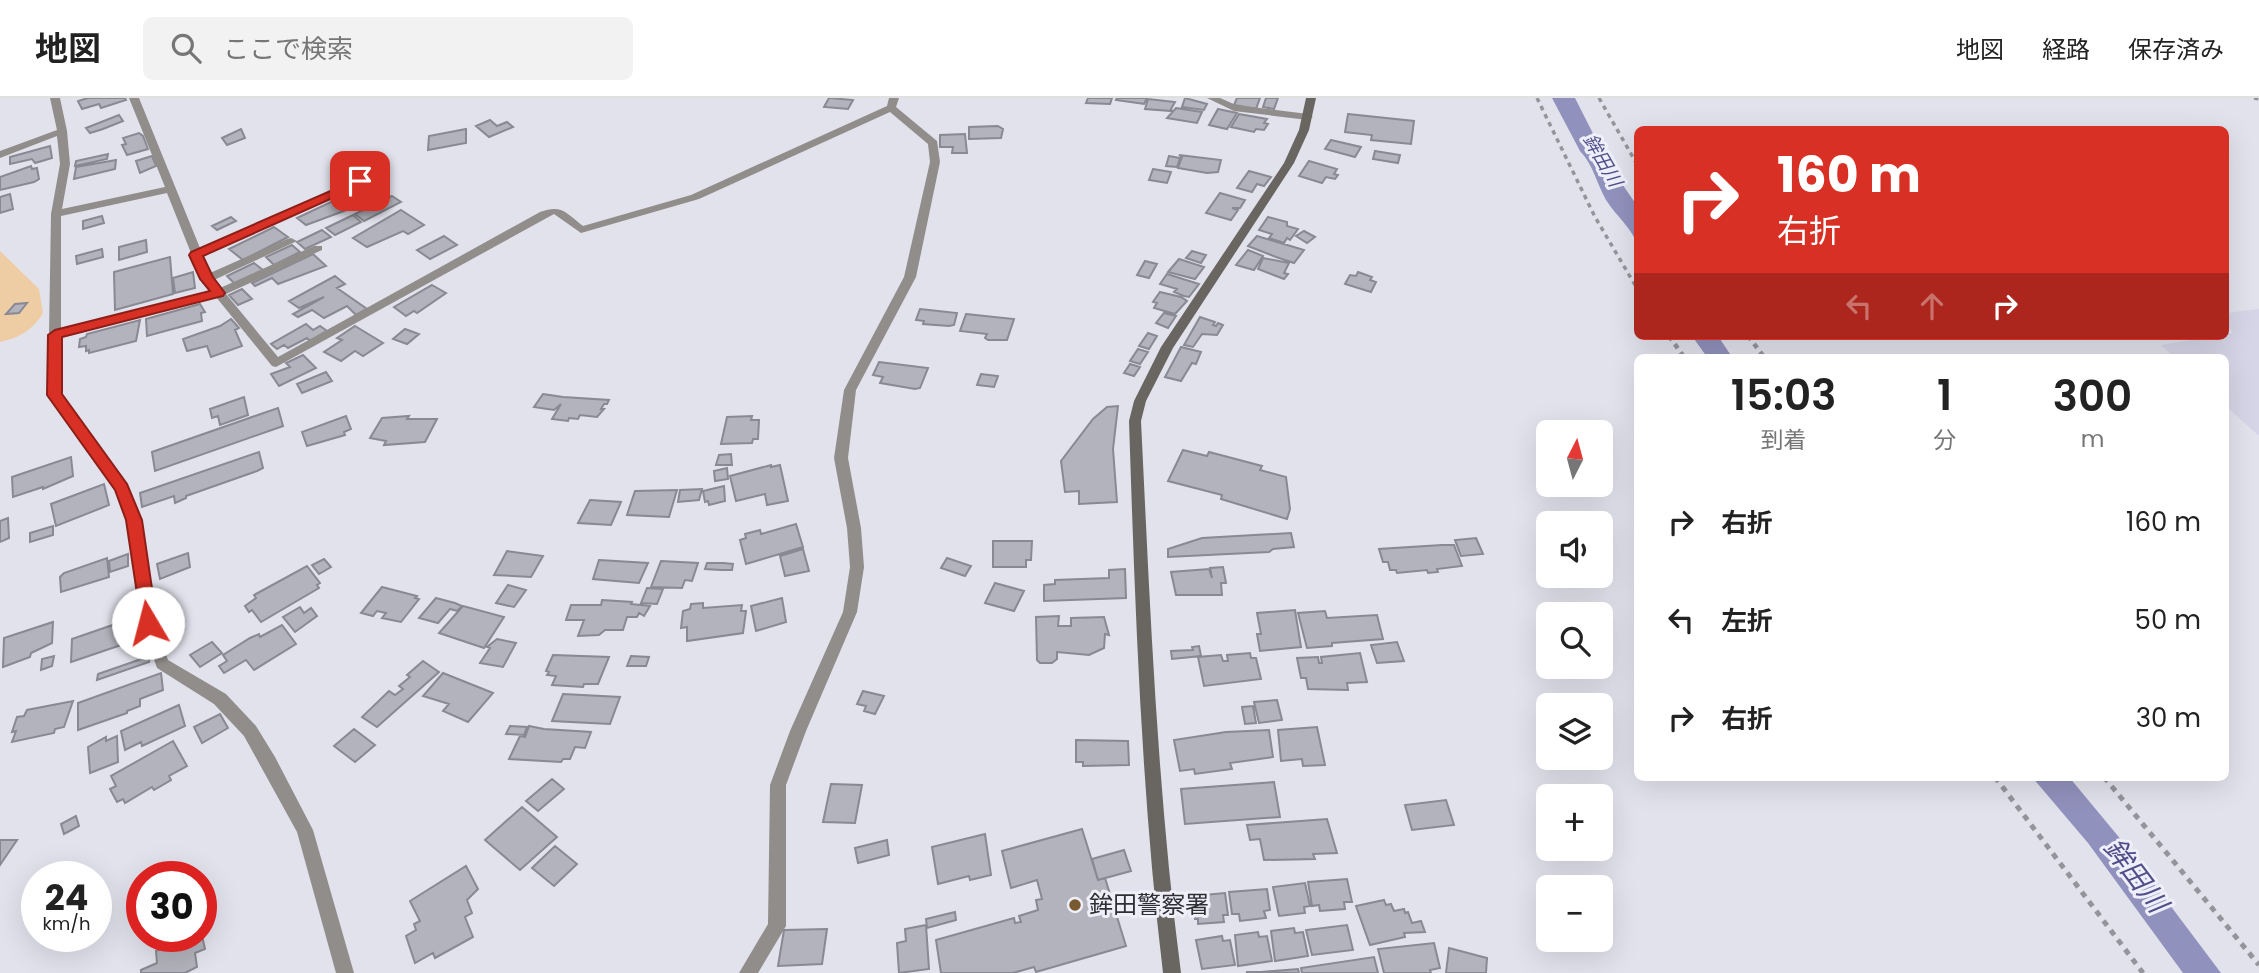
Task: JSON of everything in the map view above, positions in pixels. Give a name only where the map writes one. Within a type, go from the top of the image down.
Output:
[{"type":"street","points":[[55,98],[65,164],[56,214],[54,395],[122,488],[134,520],[148,623],[162,664],[220,699],[250,731],[305,830],[345,973]]},
{"type":"street","points":[[134,98],[172,188],[195,255],[207,279],[276,363],[555,210],[581,230],[695,197],[893,103],[933,144],[935,162],[910,277],[850,390],[841,458],[854,528],[857,567],[850,612],[798,731],[778,785],[777,926],[748,973]]},
{"type":"street","points":[[1212,98],[1234,108],[1308,117]]},
{"type":"street","points":[[1172,973],[1160,878],[1140,566],[1135,421],[1140,401],[1156,367],[1276,186],[1296,148],[1308,117],[1311,98]]},
{"type":"street","points":[[0,155],[62,131]]},
{"type":"street","points":[[195,255],[360,181]]},
{"type":"street","points":[[56,214],[172,188]]},
{"type":"street","points":[[207,279],[291,241]]},
{"type":"street","points":[[55,335],[218,293],[318,248]]},
{"type":"path","points":[[1537,98],[1595,217],[1634,283]]},
{"type":"path","points":[[1599,98],[1634,159]]},
{"type":"path","points":[[2254,98],[2259,100]]},
{"type":"path","points":[[1998,781],[2143,973]]},
{"type":"path","points":[[2107,781],[2259,965]]},
{"type":"shaded area","points":[[0,251],[39,289],[43,313],[25,332],[0,342]]},
{"type":"shaded area","points":[[2259,309],[2259,436],[2229,409],[2229,354],[2171,354],[2161,345],[2191,340],[2229,340],[2229,334],[2233,333],[2229,328],[2229,313]]},
{"type":"water","name":"鉾田川","points":[[1552,98],[1575,98],[1609,165],[1634,201],[1634,237],[1606,200],[1592,168]]},
{"type":"water","points":[[1695,340],[1721,340],[1730,354],[1705,354]]},
{"type":"water","name":"鉾田川","points":[[2035,781],[2072,781],[2118,836],[2221,973],[2183,973],[2088,843]]},
{"type":"building","points":[[88,98],[126,100],[101,108],[99,104],[82,109],[78,101]]},
{"type":"building","points":[[829,98],[853,100],[848,109],[824,107]]},
{"type":"building","points":[[1088,98],[1112,98],[1110,104],[1086,103]]},
{"type":"building","points":[[1147,98],[1144,104],[1116,100]]},
{"type":"building","points":[[1185,98],[1207,104],[1204,110],[1182,107]]},
{"type":"building","points":[[1237,98],[1260,98],[1256,109],[1234,105]]},
{"type":"building","points":[[1266,98],[1278,98],[1274,109],[1263,107]]},
{"type":"building","points":[[1148,99],[1175,102],[1172,111],[1145,109]]},
{"type":"building","points":[[1176,108],[1202,112],[1197,123],[1167,118]]},
{"type":"building","points":[[1218,109],[1237,113],[1227,129],[1209,125]]},
{"type":"building","points":[[1239,114],[1267,119],[1264,123],[1268,124],[1264,130],[1256,129],[1254,132],[1231,127]]},
{"type":"building","points":[[1348,114],[1414,121],[1411,144],[1371,140],[1372,135],[1345,132]]},
{"type":"building","points":[[119,115],[123,121],[90,133],[86,128]]},
{"type":"building","points":[[490,120],[497,126],[507,122],[513,127],[489,137],[476,126]]},
{"type":"building","points":[[998,126],[1003,129],[1001,138],[969,139],[969,127]]},
{"type":"building","points":[[241,129],[245,138],[227,145],[222,138]]},
{"type":"building","points":[[466,129],[466,143],[428,150],[429,136]]},
{"type":"building","points":[[139,133],[148,149],[127,155],[122,145],[126,144],[123,138]]},
{"type":"building","points":[[965,134],[967,153],[952,153],[953,147],[940,147],[940,135]]},
{"type":"building","points":[[1331,140],[1361,147],[1355,157],[1325,149]]},
{"type":"building","points":[[50,146],[52,158],[35,163],[32,159],[10,164],[10,157]]},
{"type":"building","points":[[1375,151],[1400,155],[1398,163],[1373,159]]},
{"type":"building","points":[[108,154],[107,159],[75,166],[76,161]]},
{"type":"building","points":[[1179,155],[1221,160],[1218,172],[1178,168],[1182,157]]},
{"type":"building","points":[[152,156],[156,166],[140,173],[136,161]]},
{"type":"building","points":[[1169,156],[1180,158],[1177,167],[1166,166]]},
{"type":"building","points":[[116,160],[115,169],[74,179],[76,167]]},
{"type":"building","points":[[1309,161],[1337,169],[1334,174],[1338,175],[1335,179],[1326,177],[1322,183],[1299,176]]},
{"type":"building","points":[[31,166],[32,169],[37,168],[39,179],[0,190],[0,177]]},
{"type":"building","points":[[1153,169],[1171,172],[1167,183],[1149,180]]},
{"type":"building","points":[[1249,171],[1271,177],[1264,186],[1257,184],[1252,192],[1237,188]]},
{"type":"building","points":[[360,187],[366,192],[350,199],[345,194]]},
{"type":"building","points":[[1220,193],[1245,200],[1240,208],[1232,208],[1238,210],[1231,220],[1206,213]]},
{"type":"building","points":[[10,194],[13,209],[0,213],[0,197]]},
{"type":"building","points":[[392,196],[401,202],[364,221],[355,214]]},
{"type":"building","points":[[331,202],[344,211],[306,225],[297,218]]},
{"type":"building","points":[[401,210],[424,225],[408,234],[403,231],[367,247],[353,238]]},
{"type":"building","points":[[353,215],[361,222],[335,235],[326,228]]},
{"type":"building","points":[[102,216],[104,223],[83,229],[83,221]]},
{"type":"building","points":[[231,217],[236,221],[217,230],[212,226]]},
{"type":"building","points":[[1268,217],[1287,222],[1287,226],[1298,229],[1290,240],[1287,238],[1284,243],[1269,238],[1272,234],[1259,230]]},
{"type":"building","points":[[274,227],[288,237],[243,260],[229,249]]},
{"type":"building","points":[[322,230],[331,237],[305,249],[297,242]]},
{"type":"building","points":[[1304,231],[1315,237],[1307,243],[1296,236]]},
{"type":"building","points":[[444,236],[457,245],[430,259],[417,250]]},
{"type":"building","points":[[1257,236],[1304,250],[1294,263],[1248,246]]},
{"type":"building","points":[[146,240],[147,252],[119,260],[119,247]]},
{"type":"building","points":[[292,245],[300,252],[274,265],[266,257]]},
{"type":"building","points":[[102,249],[103,257],[77,264],[76,256]]},
{"type":"building","points":[[1248,250],[1263,256],[1254,270],[1236,265]]},
{"type":"building","points":[[1192,251],[1206,255],[1201,263],[1186,258]]},
{"type":"building","points":[[313,254],[326,266],[278,284],[272,278],[255,286],[252,283]]},
{"type":"building","points":[[170,257],[173,294],[115,310],[114,272]]},
{"type":"building","points":[[1263,258],[1289,263],[1284,273],[1288,274],[1284,279],[1258,269]]},
{"type":"building","points":[[1179,259],[1204,267],[1195,279],[1168,272]]},
{"type":"building","points":[[1145,261],[1157,264],[1149,278],[1137,275]]},
{"type":"building","points":[[254,263],[263,270],[235,284],[227,276]]},
{"type":"building","points":[[193,272],[195,288],[175,293],[173,278]]},
{"type":"building","points":[[1358,272],[1372,277],[1370,280],[1376,282],[1371,292],[1345,284],[1350,275],[1356,276]]},
{"type":"building","points":[[1167,274],[1199,284],[1189,297],[1184,296],[1174,292],[1177,289],[1160,284]]},
{"type":"building","points":[[335,276],[345,284],[337,288],[367,309],[356,315],[347,306],[324,318],[312,310],[298,317],[293,314],[324,297],[299,308],[289,301]]},
{"type":"building","points":[[432,285],[446,293],[417,313],[414,311],[406,316],[394,307]]},
{"type":"building","points":[[242,289],[252,299],[238,305],[229,295]]},
{"type":"building","points":[[1160,292],[1187,301],[1175,314],[1154,308],[1157,303],[1153,302]]},
{"type":"building","points":[[27,303],[19,313],[6,314],[15,304]]},
{"type":"building","points":[[200,304],[205,312],[201,313],[202,321],[147,336],[146,319]]},
{"type":"building","points":[[920,309],[957,313],[954,325],[923,324],[924,321],[916,320]]},
{"type":"building","points":[[1164,313],[1176,316],[1168,328],[1156,323]]},
{"type":"building","points":[[966,314],[1014,319],[1007,340],[988,340],[985,338],[987,334],[960,331]]},
{"type":"building","points":[[1200,317],[1215,322],[1213,325],[1223,325],[1217,335],[1202,334],[1193,347],[1184,345]]},
{"type":"building","points":[[231,319],[239,328],[235,330],[242,346],[211,357],[207,346],[187,351],[183,339],[220,326]]},
{"type":"building","points":[[140,320],[136,341],[89,353],[86,346],[79,347],[80,339],[87,334]]},
{"type":"building","points":[[306,324],[313,330],[320,326],[327,331],[310,341],[307,338],[288,348],[284,345],[277,349],[271,344]]},
{"type":"building","points":[[355,326],[383,343],[363,356],[355,351],[341,361],[324,352],[342,340],[337,338]]},
{"type":"building","points":[[405,329],[419,334],[407,344],[393,339]]},
{"type":"building","points":[[1148,333],[1157,336],[1149,349],[1139,346]]},
{"type":"building","points":[[1181,347],[1201,352],[1196,364],[1192,363],[1181,381],[1165,377]]},
{"type":"building","points":[[1138,349],[1148,352],[1140,364],[1130,361]]},
{"type":"building","points":[[303,355],[316,368],[279,386],[271,374],[290,367],[286,363]]},
{"type":"building","points":[[879,362],[928,368],[920,388],[915,389],[880,383],[883,377],[873,375]]},
{"type":"building","points":[[1130,364],[1140,367],[1134,376],[1124,373]]},
{"type":"building","points":[[326,372],[332,381],[302,393],[297,384]]},
{"type":"building","points":[[981,374],[998,376],[994,387],[977,385]]},
{"type":"building","points":[[543,394],[609,400],[597,417],[580,415],[578,419],[569,418],[568,421],[552,419],[561,404],[554,410],[534,407]]},
{"type":"building","points":[[244,397],[248,415],[220,425],[218,416],[212,418],[210,409]]},
{"type":"building","points":[[1118,406],[1113,449],[1117,502],[1079,504],[1079,491],[1065,492],[1061,461],[1093,419],[1107,407]]},
{"type":"building","points":[[278,408],[283,426],[155,471],[152,452]]},
{"type":"building","points":[[346,416],[351,429],[344,432],[345,435],[307,446],[302,432]]},
{"type":"building","points":[[409,416],[407,419],[437,419],[425,442],[384,445],[386,441],[370,438],[382,418]]},
{"type":"building","points":[[752,416],[751,420],[759,420],[758,439],[753,439],[752,443],[721,444],[727,417]]},
{"type":"building","points":[[1183,450],[1207,456],[1209,452],[1262,466],[1260,470],[1286,477],[1290,509],[1287,519],[1221,499],[1222,495],[1168,481]]},
{"type":"building","points":[[259,452],[263,468],[257,471],[186,496],[175,503],[174,496],[142,507],[140,493]]},
{"type":"building","points":[[731,454],[732,465],[716,465],[719,455]]},
{"type":"building","points":[[71,457],[73,476],[43,489],[13,497],[12,477]]},
{"type":"building","points":[[780,465],[788,501],[767,505],[765,494],[736,501],[730,476]]},
{"type":"building","points":[[727,468],[728,479],[715,481],[714,471]]},
{"type":"building","points":[[104,484],[109,505],[56,526],[51,504]]},
{"type":"building","points":[[724,486],[725,501],[709,505],[708,501],[705,502],[703,491]]},
{"type":"building","points":[[702,489],[699,500],[678,502],[680,490]]},
{"type":"building","points":[[677,490],[669,517],[627,515],[635,491]]},
{"type":"building","points":[[590,500],[621,502],[611,525],[578,523]]},
{"type":"building","points":[[8,518],[9,538],[0,542],[0,521]]},
{"type":"building","points":[[796,524],[803,547],[746,564],[740,540],[746,538],[745,534],[760,530],[761,534]]},
{"type":"building","points":[[53,526],[53,535],[30,542],[30,533]]},
{"type":"building","points":[[1291,533],[1294,547],[1273,549],[1269,552],[1168,557],[1168,549],[1202,538]]},
{"type":"building","points":[[1476,538],[1483,554],[1461,556],[1455,540]]},
{"type":"building","points":[[993,541],[1032,541],[1031,560],[1026,560],[1026,567],[993,567]]},
{"type":"building","points":[[1454,545],[1462,566],[1437,569],[1438,572],[1428,573],[1427,570],[1397,573],[1396,570],[1390,570],[1388,562],[1383,562],[1379,549]]},
{"type":"building","points":[[803,549],[809,571],[785,576],[780,556]]},
{"type":"building","points":[[507,551],[543,556],[531,577],[494,575]]},
{"type":"building","points":[[188,553],[190,567],[160,579],[157,564]]},
{"type":"building","points":[[128,554],[128,566],[110,572],[109,561]]},
{"type":"building","points":[[107,558],[109,577],[61,592],[60,577],[64,573]]},
{"type":"building","points":[[947,558],[971,566],[965,576],[941,568]]},
{"type":"building","points":[[324,559],[331,567],[319,574],[312,565]]},
{"type":"building","points":[[599,560],[648,563],[639,583],[593,579]]},
{"type":"building","points":[[661,561],[698,563],[692,581],[685,580],[682,588],[651,587]]},
{"type":"building","points":[[707,563],[733,564],[732,570],[721,570],[705,569]]},
{"type":"building","points":[[307,566],[320,583],[317,585],[319,588],[261,622],[252,610],[249,612],[245,606],[256,598],[254,595]]},
{"type":"building","points":[[1223,567],[1226,583],[1221,583],[1222,595],[1176,595],[1171,572],[1209,569],[1212,578],[1210,568]]},
{"type":"building","points":[[1125,569],[1126,598],[1044,601],[1044,585],[1055,584],[1055,580],[1109,578],[1109,570]]},
{"type":"building","points":[[995,583],[1024,591],[1014,611],[985,603]]},
{"type":"building","points":[[508,585],[526,590],[514,607],[496,603]]},
{"type":"building","points":[[382,587],[417,596],[415,598],[419,599],[401,622],[382,618],[386,613],[377,611],[373,616],[361,613]]},
{"type":"building","points":[[647,588],[663,589],[657,604],[641,603]]},
{"type":"building","points":[[436,598],[462,606],[457,611],[450,609],[438,623],[419,618]]},
{"type":"building","points":[[782,598],[786,622],[756,631],[751,606]]},
{"type":"building","points":[[602,600],[650,606],[644,616],[639,613],[637,617],[627,617],[623,630],[605,630],[599,635],[578,636],[584,620],[566,620],[571,605],[601,605]]},
{"type":"building","points":[[703,603],[703,608],[742,605],[741,611],[746,611],[743,633],[687,641],[687,627],[681,628],[683,611],[690,609],[691,604]]},
{"type":"building","points":[[463,606],[504,617],[484,648],[439,633]]},
{"type":"building","points":[[300,607],[304,613],[311,608],[317,616],[295,632],[283,617]]},
{"type":"building","points":[[1295,610],[1301,647],[1260,651],[1257,634],[1261,634],[1257,613]]},
{"type":"building","points":[[1325,611],[1327,618],[1377,615],[1383,639],[1307,648],[1298,613]]},
{"type":"building","points":[[1059,616],[1058,626],[1071,626],[1071,618],[1104,617],[1109,635],[1105,634],[1104,648],[1089,655],[1057,652],[1057,659],[1052,663],[1040,663],[1037,660],[1036,617]]},
{"type":"building","points":[[130,619],[130,642],[71,662],[72,639]]},
{"type":"building","points":[[53,622],[52,643],[31,653],[30,657],[3,667],[4,638]]},
{"type":"building","points":[[282,625],[296,644],[254,670],[246,660],[224,673],[219,666],[227,661],[223,655],[250,638],[259,634],[260,637]]},
{"type":"building","points":[[497,639],[516,643],[503,667],[480,663],[490,648],[487,647]]},
{"type":"building","points":[[212,642],[222,653],[200,667],[190,655]]},
{"type":"building","points":[[1397,642],[1404,661],[1377,663],[1371,645]]},
{"type":"building","points":[[1199,646],[1201,656],[1172,659],[1171,651],[1193,650],[1192,647]]},
{"type":"building","points":[[1250,653],[1251,658],[1256,658],[1261,679],[1204,686],[1198,657],[1221,655],[1223,661],[1228,661],[1227,655]]},
{"type":"building","points":[[1360,653],[1367,682],[1347,683],[1348,690],[1308,689],[1306,678],[1301,678],[1297,658],[1318,657],[1319,663],[1322,663],[1321,657]]},
{"type":"building","points":[[553,655],[609,657],[598,684],[584,684],[583,687],[552,685],[556,676],[547,675],[549,672],[546,671]]},
{"type":"building","points":[[54,656],[52,666],[41,670],[42,659]]},
{"type":"building","points":[[150,656],[149,662],[97,680],[98,674]]},
{"type":"building","points":[[631,656],[649,657],[646,666],[627,666]]},
{"type":"building","points":[[423,661],[439,672],[377,727],[362,717],[389,691],[395,695],[403,689],[399,686]]},
{"type":"building","points":[[161,673],[163,690],[140,699],[140,706],[78,730],[78,703]]},
{"type":"building","points":[[443,673],[493,693],[468,722],[443,711],[449,704],[423,696]]},
{"type":"building","points":[[863,691],[884,696],[875,714],[864,711],[866,706],[857,704]]},
{"type":"building","points":[[563,694],[620,697],[610,724],[552,721]]},
{"type":"building","points":[[1277,700],[1282,720],[1259,723],[1254,702]]},
{"type":"building","points":[[73,701],[64,727],[55,729],[54,733],[12,742],[17,717],[24,716],[27,710]]},
{"type":"building","points":[[179,705],[185,726],[142,746],[141,742],[125,750],[121,731]]},
{"type":"building","points":[[1253,706],[1256,723],[1245,724],[1242,707]]},
{"type":"building","points":[[220,714],[228,728],[202,743],[194,727]]},
{"type":"building","points":[[510,726],[527,727],[524,735],[506,734]]},
{"type":"building","points":[[529,726],[591,732],[585,748],[575,747],[570,759],[563,759],[561,762],[509,759],[520,736],[525,737]]},
{"type":"building","points":[[1317,727],[1325,765],[1303,766],[1302,759],[1281,761],[1278,730]]},
{"type":"building","points":[[354,729],[375,745],[355,762],[334,746]]},
{"type":"building","points":[[1269,730],[1273,757],[1230,763],[1232,769],[1195,774],[1194,769],[1180,771],[1174,740],[1226,732]]},
{"type":"building","points":[[117,736],[118,762],[90,773],[88,747],[106,737],[106,741]]},
{"type":"building","points":[[1076,740],[1128,741],[1129,765],[1083,766],[1083,762],[1076,762]]},
{"type":"building","points":[[173,741],[187,766],[169,776],[171,780],[154,790],[152,787],[125,803],[123,799],[117,802],[110,789],[116,786],[111,776]]},
{"type":"building","points":[[552,779],[564,789],[538,811],[526,801]]},
{"type":"building","points":[[1274,782],[1280,817],[1185,824],[1181,789]]},
{"type":"building","points":[[831,784],[862,785],[855,823],[823,822]]},
{"type":"building","points":[[1446,800],[1454,825],[1412,830],[1405,805]]},
{"type":"building","points":[[522,807],[557,837],[520,870],[485,840]]},
{"type":"building","points":[[76,816],[79,826],[64,834],[61,824]]},
{"type":"building","points":[[1327,819],[1337,853],[1313,854],[1315,859],[1264,860],[1260,839],[1250,840],[1247,825]]},
{"type":"building","name":"鉾田警察署","points":[[1082,829],[1098,880],[1105,878],[1126,946],[1036,972],[1034,967],[1013,973],[941,973],[936,940],[1014,918],[1015,923],[1021,922],[1019,916],[1038,910],[1036,900],[1042,899],[1037,880],[1011,888],[1002,851]]},
{"type":"building","points":[[985,834],[991,875],[970,880],[969,876],[938,884],[932,847]]},
{"type":"building","points":[[0,840],[17,840],[0,865]]},
{"type":"building","points":[[887,840],[889,855],[858,863],[855,848]]},
{"type":"building","points":[[555,846],[577,864],[554,886],[532,868]]},
{"type":"building","points":[[1124,850],[1131,871],[1098,880],[1092,859]]},
{"type":"building","points":[[466,866],[478,889],[467,900],[472,913],[465,917],[473,937],[435,958],[433,953],[415,963],[406,936],[416,930],[414,924],[420,921],[410,901]]},
{"type":"building","points":[[1347,879],[1352,902],[1344,902],[1345,909],[1320,911],[1319,905],[1312,906],[1308,882]]},
{"type":"building","points":[[1305,883],[1310,906],[1304,907],[1305,913],[1279,916],[1273,887]]},
{"type":"building","points":[[1267,889],[1270,910],[1264,911],[1266,918],[1240,921],[1239,914],[1232,914],[1229,892]]},
{"type":"building","points":[[1225,893],[1228,915],[1223,915],[1224,922],[1198,924],[1193,896]]},
{"type":"building","points":[[1384,900],[1386,905],[1391,904],[1394,911],[1404,909],[1405,913],[1408,912],[1412,923],[1421,921],[1425,932],[1404,933],[1405,937],[1370,945],[1356,906]]},
{"type":"building","points":[[955,912],[956,920],[927,928],[926,919]]},
{"type":"building","points":[[926,925],[929,969],[899,973],[897,943],[906,941],[905,929]]},
{"type":"building","points":[[1347,925],[1353,950],[1312,955],[1306,930]]},
{"type":"building","points":[[1294,928],[1295,933],[1303,932],[1308,956],[1275,961],[1271,931]]},
{"type":"building","points":[[827,929],[822,964],[778,966],[784,930]]},
{"type":"building","points":[[1258,932],[1259,937],[1267,936],[1272,961],[1238,966],[1235,935]]},
{"type":"building","points":[[1222,936],[1223,941],[1230,940],[1235,965],[1202,969],[1196,940]]},
{"type":"building","points":[[1434,943],[1440,968],[1430,970],[1431,973],[1384,973],[1378,949]]},
{"type":"building","points":[[1449,948],[1487,958],[1486,973],[1446,973]]},
{"type":"building","points":[[156,952],[198,952],[195,953],[197,967],[185,973],[141,973],[141,970],[157,963]]},
{"type":"building","points":[[1374,957],[1378,973],[1302,973],[1301,968]]},
{"type":"building","points":[[1298,969],[1299,973],[1246,972],[1261,972]]},
{"type":"place","name":"鉾田警察署","points":[[1075,905]]},
{"type":"route","points":[[148,623],[134,520],[122,488],[54,395],[55,335],[218,293],[207,279],[195,255],[360,181]]}]
